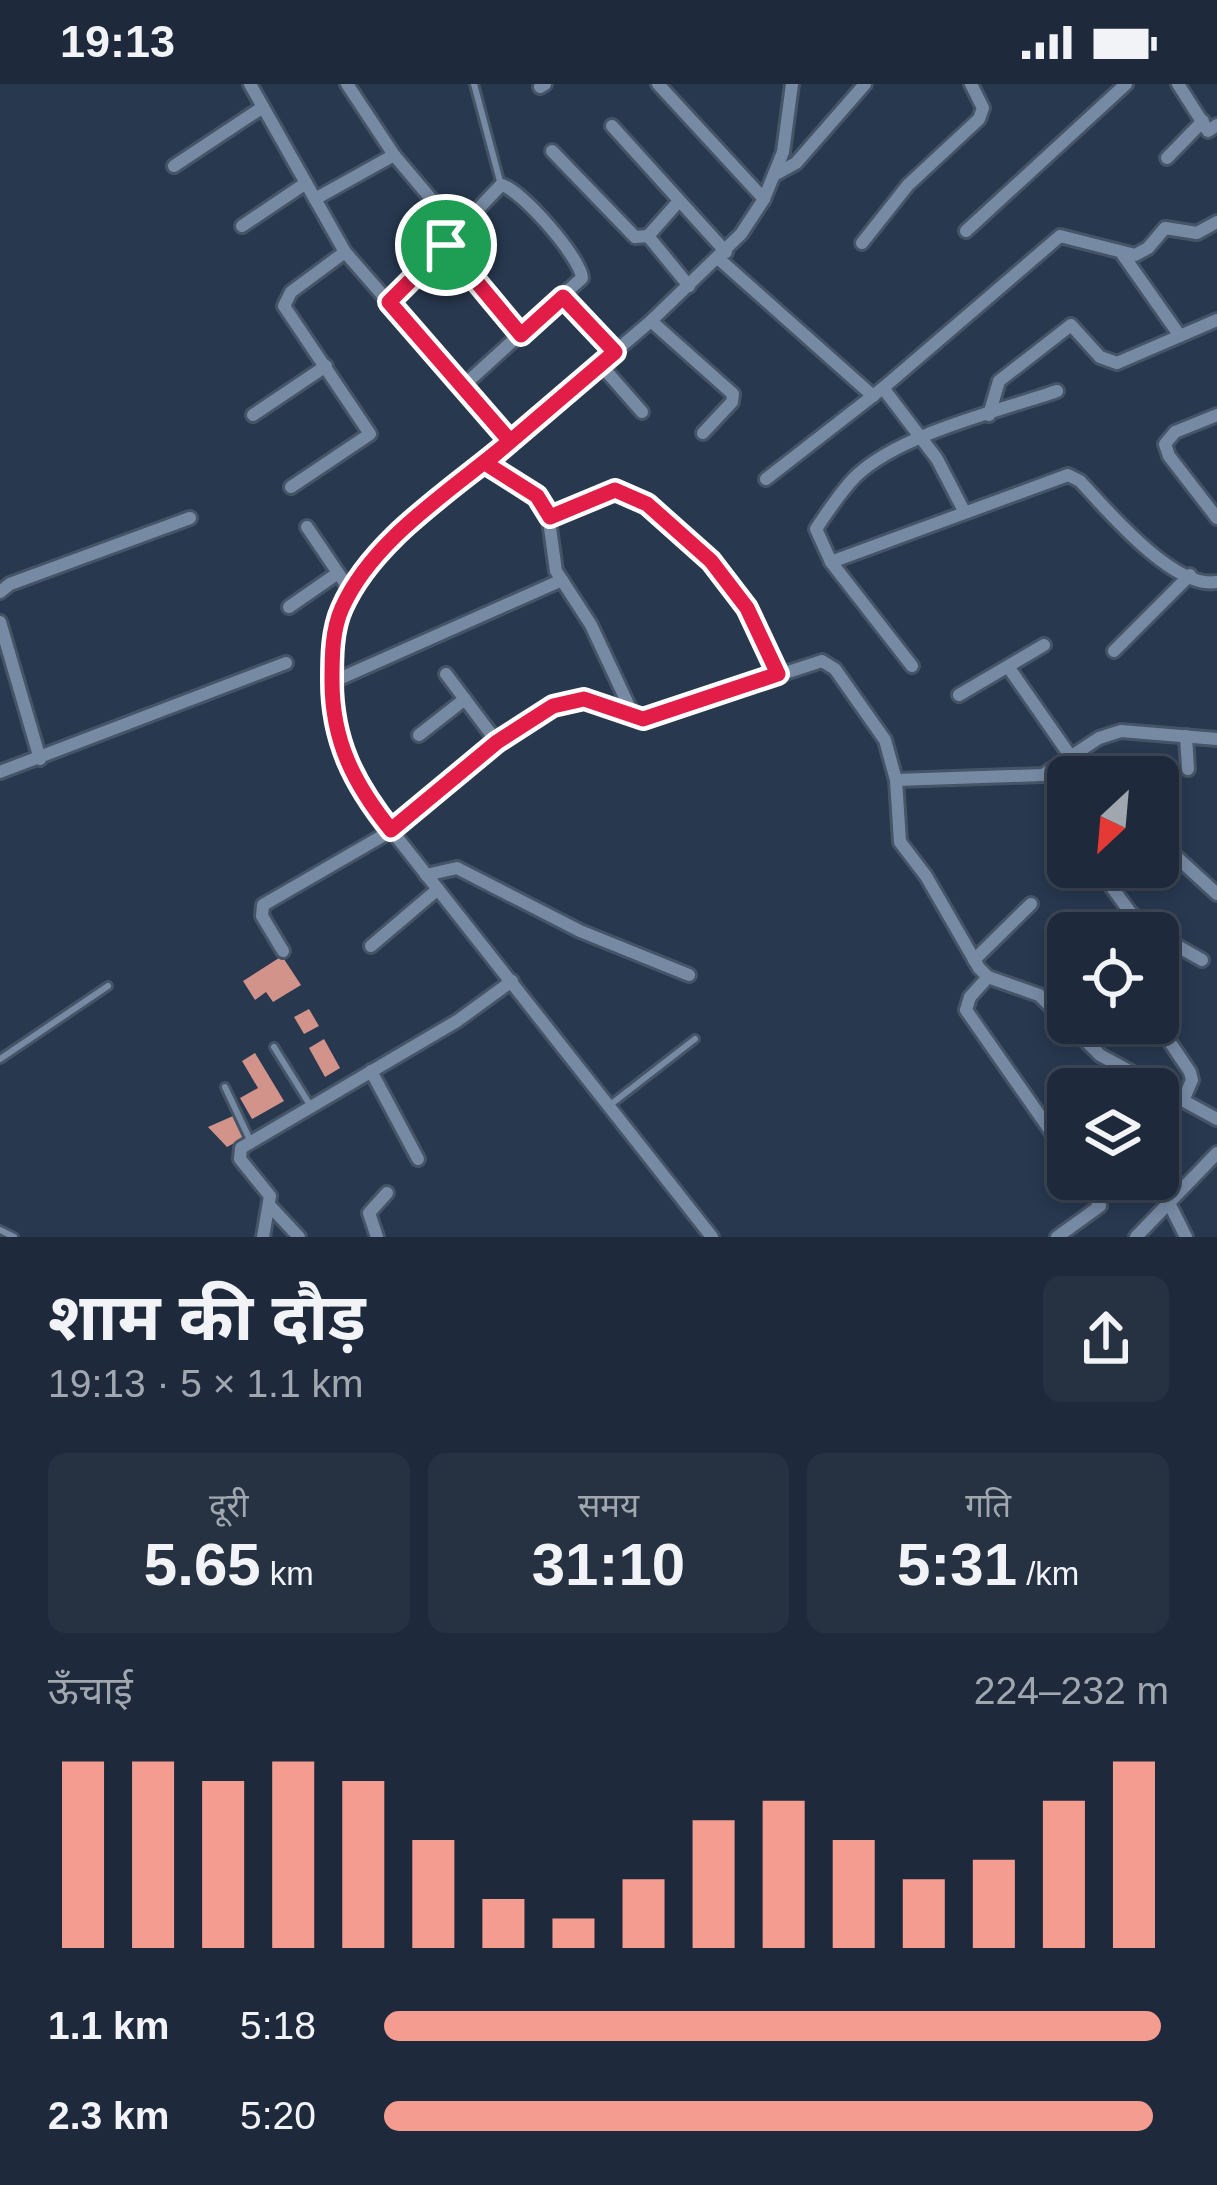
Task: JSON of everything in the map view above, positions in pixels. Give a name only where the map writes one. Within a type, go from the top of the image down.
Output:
[{"type":"street","points":[[250,84],[345,252],[510,441]]},
{"type":"street","points":[[347,84],[394,155],[459,232]]},
{"type":"street","points":[[658,84],[764,199]]},
{"type":"street","points":[[704,1234],[610,1105],[350,772],[338,741],[332,682],[337,625],[351,592],[383,550],[722,255],[764,199],[774,175],[789,128],[792,84]]},
{"type":"street","points":[[774,175],[804,155],[865,84]]},
{"type":"street","points":[[862,243],[908,185],[979,119],[983,108],[971,84]]},
{"type":"street","points":[[966,232],[1126,84]]},
{"type":"street","points":[[1178,84],[1217,144]]},
{"type":"street","points":[[174,166],[262,106]]},
{"type":"street","points":[[612,126],[680,200],[722,255],[878,392],[922,439],[964,511]]},
{"type":"street","points":[[1166,158],[1209,126]]},
{"type":"street","points":[[552,152],[635,237],[648,236],[680,200]]},
{"type":"street","points":[[315,199],[394,155]]},
{"type":"street","points":[[242,226],[306,183]]},
{"type":"street","points":[[389,302],[501,185],[513,188],[582,268],[582,278],[563,297],[462,387]]},
{"type":"street","points":[[766,479],[878,392],[1060,236],[1070,235],[1123,254],[1143,253],[1165,228],[1197,233],[1217,222]]},
{"type":"street","points":[[648,236],[689,286]]},
{"type":"street","points":[[446,245],[521,335]]},
{"type":"street","points":[[291,487],[370,434],[286,311],[284,301],[345,252]]},
{"type":"street","points":[[1123,254],[1180,337]]},
{"type":"street","points":[[563,297],[615,352]]},
{"type":"street","points":[[989,415],[999,381],[1071,325],[1109,363],[1217,320]]},
{"type":"street","points":[[651,321],[733,394],[730,406],[703,433]]},
{"type":"street","points":[[600,364],[642,412]]},
{"type":"street","points":[[253,415],[326,366]]},
{"type":"street","points":[[912,667],[831,562],[815,532],[818,525],[859,473],[922,439],[1057,391]]},
{"type":"street","points":[[1217,415],[1175,432],[1166,444],[1168,456],[1217,518]]},
{"type":"street","points":[[485,463],[537,496],[550,517],[553,562],[591,625],[635,719]]},
{"type":"street","points":[[831,562],[1072,476],[1143,546],[1190,575],[1217,583]]},
{"type":"street","points":[[550,517],[615,490],[647,504],[728,579],[778,674]]},
{"type":"street","points":[[1201,498],[1217,491]]},
{"type":"street","points":[[0,592],[10,584],[190,518]]},
{"type":"street","points":[[307,527],[351,592]]},
{"type":"street","points":[[289,607],[338,574]]},
{"type":"street","points":[[1114,651],[1190,575]]},
{"type":"street","points":[[332,682],[562,580]]},
{"type":"street","points":[[0,622],[40,759]]},
{"type":"street","points":[[959,695],[1044,645]]},
{"type":"street","points":[[284,951],[262,916],[263,904],[391,830],[497,742],[568,700],[584,699],[635,719],[654,717],[818,661],[830,664],[886,740],[896,780],[900,842],[926,876],[974,960],[988,976],[1039,994],[1100,1055],[1217,1119]]},
{"type":"street","points":[[0,772],[286,663]]},
{"type":"street","points":[[1009,668],[1060,756]]},
{"type":"street","points":[[446,674],[497,742]]},
{"type":"street","points":[[419,735],[465,699]]},
{"type":"street","points":[[1080,756],[1109,733],[1217,740]]},
{"type":"street","points":[[1186,736],[1188,769]]},
{"type":"street","points":[[896,780],[1047,773]]},
{"type":"street","points":[[1179,861],[1217,894]]},
{"type":"street","points":[[426,875],[447,867],[462,870],[580,932],[689,976]]},
{"type":"street","points":[[1203,884],[1217,876]]},
{"type":"street","points":[[371,946],[438,889]]},
{"type":"street","points":[[974,960],[1031,904]]},
{"type":"street","points":[[1179,947],[1202,960]]},
{"type":"street","points":[[988,976],[970,997],[967,1010],[1047,1126]]},
{"type":"street","points":[[263,1237],[270,1196],[238,1156],[250,1140],[457,1021],[512,981]]},
{"type":"street","points":[[1171,1044],[1192,1081],[1183,1101]]},
{"type":"street","points":[[370,1071],[418,1159]]},
{"type":"street","points":[[1136,1237],[1217,1153]]},
{"type":"street","points":[[376,1237],[369,1213],[387,1193]]},
{"type":"street","points":[[1057,1237],[1100,1206],[1096,1200]]},
{"type":"street","points":[[1170,1205],[1186,1237]]},
{"type":"street","points":[[269,1206],[299,1237]]},
{"type":"lane","points":[[474,84],[501,185]]},
{"type":"lane","points":[[0,1059],[108,986]]},
{"type":"lane","points":[[610,1105],[694,1040]]},
{"type":"lane","points":[[274,1047],[310,1105]]},
{"type":"lane","points":[[225,1087],[250,1140]]},
{"type":"lane","points":[[0,1230],[14,1237]]},
{"type":"building","points":[[282,956],[301,985],[273,1002],[266,992],[255,1000],[243,981]]},
{"type":"building","points":[[309,1009],[319,1026],[304,1034],[294,1017]]},
{"type":"building","points":[[324,1039],[340,1068],[325,1077],[309,1048]]},
{"type":"building","points":[[255,1053],[284,1101],[252,1119],[240,1098],[258,1088],[242,1061]]},
{"type":"building","points":[[233,1116],[245,1137],[227,1147],[208,1127]]},
{"type":"route","points":[[446,245],[521,335],[563,297],[615,352],[485,463],[537,496],[550,517],[615,490],[647,504],[728,579],[778,674],[643,719],[584,699],[553,706],[497,742],[391,830],[366,799],[338,741],[332,682],[342,608],[383,550],[510,441],[389,302],[446,245]]}]
